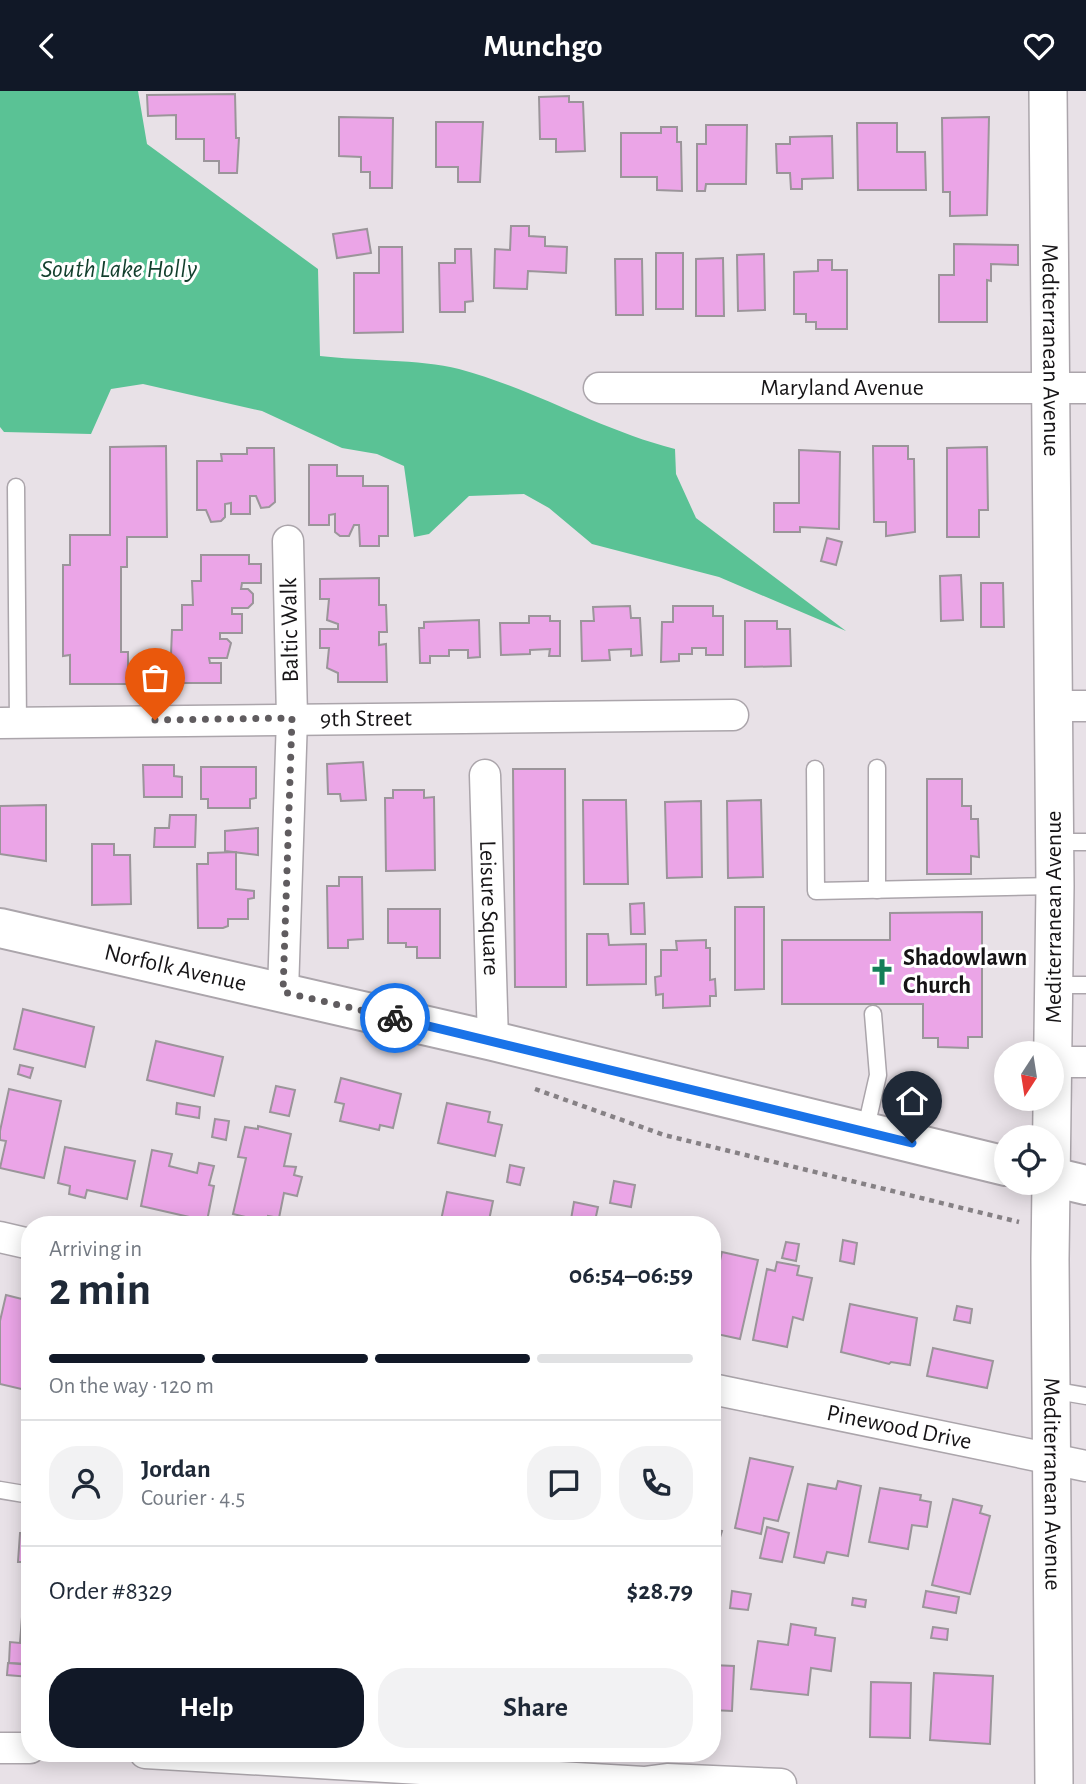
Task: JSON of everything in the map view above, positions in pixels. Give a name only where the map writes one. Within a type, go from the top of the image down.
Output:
[{"type":"main road","name":"Norfolk Avenue","points":[[0,928],[493,1041],[994,1163]]},
{"type":"street","name":"Mediterranean Avenue","points":[[1048,91],[1069,388],[1070,842],[1055,886],[1070,985],[1070,1062],[1064,1180]]},
{"type":"street","name":"Maryland Avenue","points":[[599,388],[1069,388]]},
{"type":"street","name":"Baltic Walk","points":[[283,992],[292,718],[289,541]]},
{"type":"street","name":"9th Street","points":[[9,723],[733,715]]},
{"type":"street","name":"Leisure Square","points":[[485,775],[493,1041]]},
{"type":"street","name":"Mediterranean Avenue","points":[[1054,1784],[1069,1463],[1068,1393],[1053,1227],[1060,1195]]},
{"type":"street","points":[[0,1237],[21,1242]]},
{"type":"street","name":"Pinewood Drive","points":[[721,1391],[1069,1463]]},
{"type":"street","points":[[0,1748],[21,1748]]},
{"type":"street","points":[[407,1762],[644,1782],[667,1779],[781,1784]]},
{"type":"lane","points":[[9,723],[16,487]]},
{"type":"lane","points":[[877,768],[877,890]]},
{"type":"lane","points":[[815,769],[816,891],[1055,886]]},
{"type":"lane","points":[[865,1132],[878,1075],[873,1014]]},
{"type":"lane","points":[[0,1490],[21,1494]]},
{"type":"path","points":[[530,1087],[664,1135],[881,1191],[1053,1227]]},
{"type":"water","name":"South Lake Holly","points":[[0,91],[138,91],[147,144],[318,269],[320,356],[427,363],[459,369],[514,387],[647,441],[675,449],[676,474],[696,518],[846,631],[719,577],[592,544],[549,508],[524,494],[469,496],[429,534],[414,537],[404,466],[377,454],[342,448],[262,411],[143,384],[111,389],[91,434],[4,432],[0,427]]},
{"type":"building","points":[[235,94],[236,138],[239,138],[237,173],[219,173],[219,161],[204,161],[204,139],[176,139],[176,115],[148,116],[147,95]]},
{"type":"building","points":[[569,96],[569,102],[583,102],[585,151],[556,152],[556,139],[540,139],[539,97]]},
{"type":"building","points":[[339,117],[393,118],[392,188],[370,188],[370,172],[361,172],[361,157],[339,156]]},
{"type":"building","points":[[989,117],[987,215],[950,216],[950,192],[943,192],[942,118]]},
{"type":"building","points":[[436,122],[483,122],[480,182],[458,182],[458,167],[436,167]]},
{"type":"building","points":[[857,123],[897,123],[897,152],[925,152],[926,190],[858,190]]},
{"type":"building","points":[[706,125],[747,125],[746,184],[706,184],[705,191],[697,191],[697,144],[706,144]]},
{"type":"building","points":[[661,127],[677,127],[677,142],[681,142],[682,191],[657,190],[657,177],[621,177],[621,133],[661,133]]},
{"type":"building","points":[[832,136],[833,178],[802,179],[802,189],[791,189],[790,173],[777,173],[776,144],[790,144],[790,137]]},
{"type":"building","points":[[511,226],[529,226],[529,236],[545,237],[545,246],[567,247],[566,273],[528,271],[527,289],[494,288],[495,249],[510,250]]},
{"type":"building","points":[[367,229],[371,253],[337,258],[333,234]]},
{"type":"building","points":[[954,244],[1018,245],[1018,265],[991,264],[991,281],[987,280],[987,322],[939,322],[939,275],[954,275]]},
{"type":"building","points":[[379,247],[402,247],[403,332],[354,333],[354,273],[379,273]]},
{"type":"building","points":[[455,249],[471,249],[473,301],[465,302],[465,312],[440,312],[439,263],[455,263]]},
{"type":"building","points":[[656,253],[683,253],[683,309],[656,309]]},
{"type":"building","points":[[764,254],[765,310],[738,311],[737,255]]},
{"type":"building","points":[[723,258],[724,316],[696,316],[696,259]]},
{"type":"building","points":[[615,259],[642,259],[643,315],[616,315]]},
{"type":"building","points":[[818,260],[832,260],[832,270],[847,270],[847,329],[816,329],[816,322],[806,322],[806,314],[794,314],[794,272],[818,271]]},
{"type":"building","points":[[166,446],[167,537],[127,537],[127,567],[121,567],[121,652],[128,652],[128,684],[70,684],[70,655],[63,656],[63,565],[70,565],[70,535],[110,535],[110,447]]},
{"type":"building","points":[[873,446],[908,446],[908,459],[914,459],[915,532],[886,536],[886,522],[874,522]]},
{"type":"building","points":[[987,447],[988,510],[979,510],[979,537],[947,537],[947,448]]},
{"type":"building","points":[[247,448],[274,448],[275,502],[269,507],[261,508],[256,496],[250,496],[250,514],[231,514],[231,503],[225,504],[225,517],[221,521],[211,522],[206,510],[197,510],[197,461],[222,461],[221,454],[247,454]]},
{"type":"building","points":[[799,450],[840,452],[839,529],[800,527],[800,532],[774,532],[774,503],[799,503]]},
{"type":"building","points":[[309,465],[337,465],[337,476],[363,476],[363,486],[388,486],[388,536],[379,536],[379,546],[360,546],[359,525],[354,525],[349,536],[340,536],[335,532],[335,514],[329,515],[329,525],[309,525]]},
{"type":"building","points":[[827,538],[842,542],[836,565],[821,561]]},
{"type":"building","points":[[201,555],[249,555],[249,564],[261,564],[261,583],[242,583],[241,589],[248,589],[253,594],[253,603],[248,608],[232,608],[232,614],[242,614],[242,633],[220,633],[220,639],[227,639],[231,643],[227,658],[209,658],[210,663],[221,663],[221,683],[161,683],[161,655],[171,655],[172,630],[182,630],[182,605],[193,605],[192,581],[201,581]]},
{"type":"building","points":[[961,575],[963,620],[941,621],[940,576]]},
{"type":"building","points":[[379,578],[379,605],[386,605],[387,632],[379,632],[379,645],[386,644],[387,682],[338,682],[338,673],[327,668],[329,648],[320,648],[320,629],[338,629],[338,624],[327,620],[329,599],[320,599],[320,579]]},
{"type":"building","points":[[981,583],[1003,583],[1004,627],[981,627]]},
{"type":"building","points":[[630,606],[631,618],[640,618],[642,655],[631,656],[631,649],[609,650],[610,660],[582,661],[581,621],[594,621],[593,607]]},
{"type":"building","points":[[673,606],[713,606],[713,616],[723,616],[723,655],[706,655],[706,648],[692,648],[692,654],[679,654],[679,661],[661,662],[662,622],[673,622]]},
{"type":"building","points":[[529,616],[550,616],[550,621],[560,621],[560,656],[549,656],[550,649],[530,650],[530,654],[501,655],[500,623],[529,623]]},
{"type":"building","points":[[479,620],[480,657],[468,658],[468,650],[449,650],[449,656],[430,656],[430,663],[420,663],[419,628],[424,628],[424,622]]},
{"type":"building","points":[[745,621],[777,621],[777,629],[790,629],[791,666],[745,667]]},
{"type":"building","points":[[363,762],[366,800],[341,801],[340,794],[328,794],[327,764]]},
{"type":"building","points":[[143,765],[174,765],[174,776],[182,777],[182,797],[144,797]]},
{"type":"building","points":[[201,767],[256,767],[256,798],[250,799],[250,808],[208,808],[208,799],[201,799]]},
{"type":"building","points":[[513,769],[565,769],[566,987],[515,987]]},
{"type":"building","points":[[927,779],[962,779],[962,806],[971,806],[971,819],[978,819],[979,857],[971,856],[971,874],[927,874]]},
{"type":"building","points":[[393,790],[424,790],[424,798],[434,797],[435,870],[386,871],[385,798],[393,798]]},
{"type":"building","points":[[583,800],[626,800],[628,884],[584,884]]},
{"type":"building","points":[[761,800],[763,877],[728,878],[727,801]]},
{"type":"building","points":[[701,801],[702,877],[667,878],[665,802]]},
{"type":"building","points":[[46,805],[46,861],[0,854],[0,806]]},
{"type":"building","points":[[170,815],[196,815],[195,847],[154,847],[155,828],[169,828]]},
{"type":"building","points":[[258,828],[258,855],[225,851],[225,831]]},
{"type":"building","points":[[92,844],[114,844],[114,855],[130,855],[131,904],[92,905]]},
{"type":"building","points":[[236,852],[236,889],[254,891],[254,898],[248,899],[248,919],[228,919],[228,926],[223,928],[198,928],[197,864],[208,864],[208,853]]},
{"type":"building","points":[[339,877],[362,877],[363,939],[348,940],[348,948],[328,948],[327,886],[339,886]]},
{"type":"building","points":[[644,903],[645,934],[631,934],[630,904]]},
{"type":"building","points":[[735,907],[764,907],[764,989],[735,990]]},
{"type":"building","points":[[388,909],[440,909],[440,958],[417,958],[417,947],[406,947],[406,943],[388,943]]},
{"type":"building","name":"Shadowlawn Church","points":[[982,912],[982,1037],[968,1037],[968,1048],[938,1047],[938,1038],[923,1038],[923,1004],[782,1004],[782,940],[890,940],[890,913]]},
{"type":"building","points":[[587,934],[608,934],[609,945],[646,944],[646,984],[587,985]]},
{"type":"building","points":[[706,940],[706,948],[710,948],[710,980],[715,979],[716,996],[710,996],[710,1006],[663,1008],[663,994],[656,995],[655,977],[661,976],[661,950],[677,950],[676,941]]},
{"type":"building","points":[[23,1009],[94,1027],[85,1067],[14,1049]]},
{"type":"building","points":[[156,1041],[223,1057],[214,1096],[147,1080]]},
{"type":"building","points":[[20,1065],[33,1068],[30,1078],[18,1074]]},
{"type":"building","points":[[341,1078],[401,1094],[393,1128],[380,1125],[379,1130],[340,1121],[344,1104],[335,1102]]},
{"type":"building","points":[[276,1086],[295,1090],[289,1116],[270,1112]]},
{"type":"building","points":[[9,1089],[61,1101],[44,1178],[0,1168],[6,1141],[0,1140],[0,1131]]},
{"type":"building","points":[[177,1103],[200,1107],[199,1118],[176,1114]]},
{"type":"building","points":[[447,1103],[490,1112],[488,1122],[502,1125],[495,1156],[438,1143]]},
{"type":"building","points":[[215,1119],[229,1121],[226,1140],[212,1137]]},
{"type":"building","points":[[258,1126],[291,1134],[284,1166],[296,1167],[294,1175],[302,1177],[297,1196],[284,1193],[279,1216],[233,1214],[246,1158],[238,1157],[245,1127],[258,1129]]},
{"type":"building","points":[[65,1147],[135,1161],[127,1199],[87,1190],[85,1198],[69,1194],[70,1186],[58,1183]]},
{"type":"building","points":[[152,1150],[172,1154],[169,1166],[197,1173],[199,1163],[214,1166],[209,1185],[214,1186],[208,1216],[185,1216],[141,1206]]},
{"type":"building","points":[[510,1165],[524,1168],[520,1185],[507,1182]]},
{"type":"building","points":[[614,1181],[635,1185],[631,1207],[610,1203]]},
{"type":"building","points":[[447,1192],[493,1201],[490,1216],[442,1216]]},
{"type":"building","points":[[574,1202],[598,1207],[596,1216],[572,1216]]},
{"type":"building","points":[[843,1240],[857,1243],[854,1264],[840,1261]]},
{"type":"building","points":[[786,1242],[799,1244],[796,1261],[782,1258]]},
{"type":"building","points":[[722,1252],[758,1260],[740,1339],[721,1335]]},
{"type":"building","points":[[777,1262],[799,1266],[797,1275],[812,1278],[803,1320],[793,1317],[787,1347],[753,1340],[767,1269],[775,1271]]},
{"type":"building","points":[[6,1295],[21,1299],[21,1389],[0,1384],[0,1321]]},
{"type":"building","points":[[850,1304],[917,1318],[910,1365],[889,1364],[841,1352]]},
{"type":"building","points":[[957,1306],[972,1309],[970,1323],[954,1320]]},
{"type":"building","points":[[933,1348],[993,1361],[987,1388],[927,1376]]},
{"type":"building","points":[[750,1458],[793,1467],[778,1521],[764,1518],[761,1534],[735,1528]]},
{"type":"building","points":[[838,1481],[861,1486],[848,1556],[827,1552],[824,1563],[794,1557],[808,1484],[836,1489]]},
{"type":"building","points":[[880,1488],[921,1495],[920,1500],[931,1502],[927,1527],[912,1525],[908,1549],[869,1542]]},
{"type":"building","points":[[953,1499],[982,1506],[980,1513],[990,1516],[970,1594],[932,1585]]},
{"type":"building","points":[[767,1527],[789,1533],[782,1562],[760,1558]]},
{"type":"building","points":[[20,1533],[21,1533],[21,1562],[18,1562]]},
{"type":"building","points":[[732,1591],[751,1594],[748,1610],[730,1608]]},
{"type":"building","points":[[926,1591],[959,1597],[956,1613],[923,1607]]},
{"type":"building","points":[[853,1598],[866,1600],[865,1607],[852,1605]]},
{"type":"building","points":[[791,1624],[816,1628],[815,1635],[835,1638],[831,1671],[811,1668],[808,1695],[751,1689],[758,1641],[788,1645]]},
{"type":"building","points":[[933,1627],[948,1629],[947,1640],[931,1638]]},
{"type":"building","points":[[21,1630],[21,1664],[9,1663],[10,1642],[20,1643]]},
{"type":"building","points":[[8,1663],[21,1664],[21,1676],[7,1675]]},
{"type":"building","points":[[721,1665],[734,1666],[732,1711],[721,1710]]},
{"type":"building","points":[[934,1673],[993,1676],[990,1744],[930,1740]]},
{"type":"building","points":[[871,1682],[911,1683],[910,1738],[870,1737]]},
{"type":"way so far","points":[[155,720],[292,718],[283,992],[395,1018]]},
{"type":"place","name":"Shadowlawn Church","points":[[882,972]]},
{"type":"route","points":[[395,1018],[912,1143]]}]
